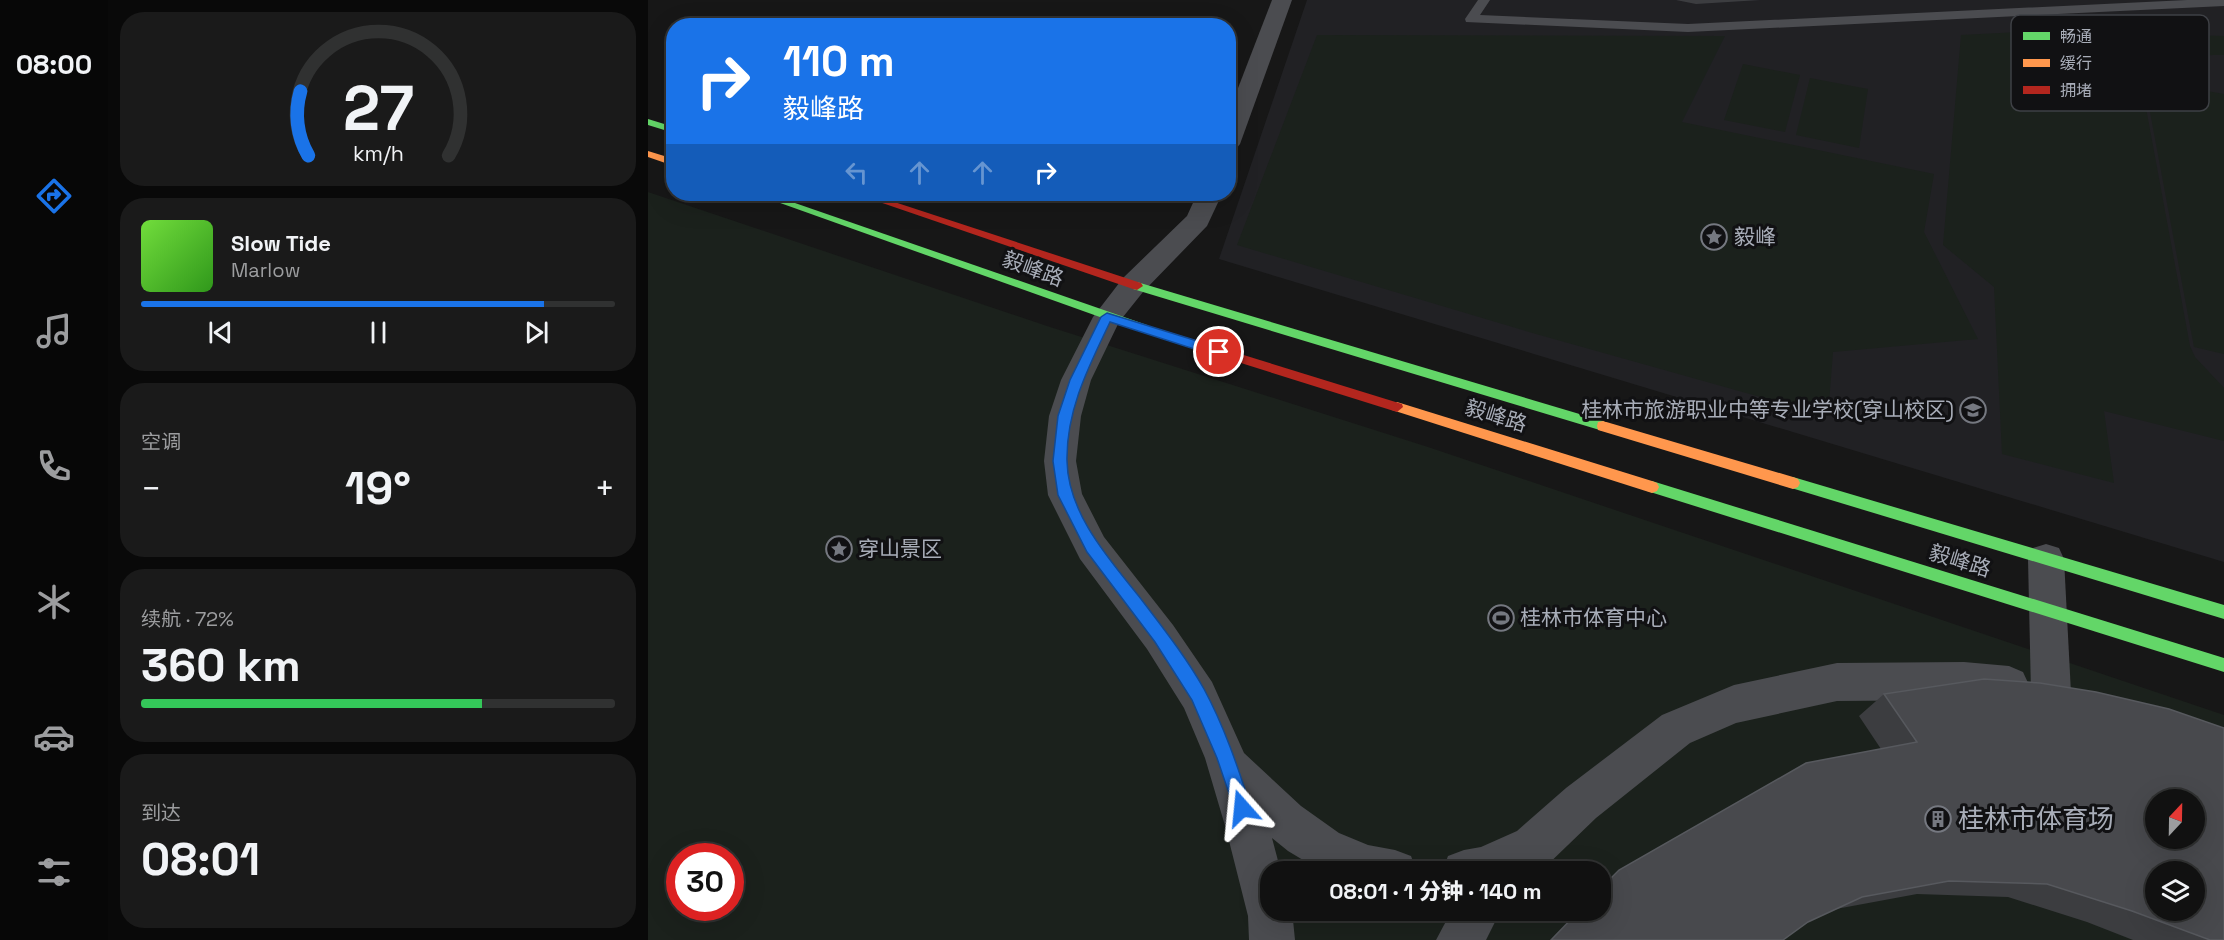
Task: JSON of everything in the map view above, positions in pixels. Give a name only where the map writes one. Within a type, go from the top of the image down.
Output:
[{"type":"main road","points":[[648,122],[666,128]]},
{"type":"main road","points":[[648,154],[666,160]]},
{"type":"main road","name":"毅峰路","points":[[780,201],[1107,317],[2224,665]]},
{"type":"main road","name":"毅峰路","points":[[882,201],[1133,285],[2224,612]]},
{"type":"street","points":[[1236,124],[1268,45],[1282,0]]},
{"type":"street","points":[[1206,201],[1198,220],[1133,285],[1107,317],[1076,380],[1065,416],[1060,461],[1065,495],[1092,548],[1160,637],[1198,695],[1229,766],[1248,828],[1271,916],[1272,940]]},
{"type":"street","points":[[1521,859],[1581,802],[1676,729],[1734,704],[1837,682],[1964,681],[2025,687],[2068,697],[2048,610],[2046,559]]},
{"type":"street","points":[[1229,766],[1296,831],[1323,850],[1353,861]]},
{"type":"street","points":[[1459,940],[1472,921]]},
{"type":"lane","points":[[1484,0],[1471,19],[1688,28],[2224,2]]},
{"type":"lane","points":[[1943,0],[1951,15]]},
{"type":"shaded area","name":"桂林市旅游职业中等专业学校(穿山校区)","points":[[1307,0],[2224,0],[2224,562],[1219,259]]},
{"type":"shaded area","points":[[2011,32],[2011,111],[2147,111],[2190,346],[2195,357],[2224,388],[2224,441],[2104,411],[2114,483],[2002,454],[1994,287],[1943,245],[1961,35]]},
{"type":"shaded area","points":[[1317,35],[1725,36],[1682,122],[1934,174],[1924,232],[1978,339],[1833,352],[1828,416],[1536,334],[1237,245]]},
{"type":"shaded area","points":[[2209,36],[2224,36],[2224,55],[2209,55]]},
{"type":"shaded area","points":[[1743,64],[1800,75],[1785,132],[1724,120]]},
{"type":"shaded area","points":[[1810,78],[1868,89],[1859,148],[1796,135]]},
{"type":"shaded area","points":[[2209,91],[2224,94],[2224,354],[2194,347],[2150,111],[2209,111]]},
{"type":"shaded area","name":"桂林市体育中心","points":[[648,192],[666,198],[666,201],[675,201],[1047,326],[1428,447],[2224,715],[2224,940],[648,940]]},
{"type":"building","name":"桂林市体育场","points":[[1984,679],[2040,683],[2096,692],[2169,709],[2224,728],[2224,940],[2210,940],[2159,921],[2205,921],[2205,861],[2145,861],[2145,916],[2047,884],[1949,881],[1862,897],[1808,922],[1783,940],[1551,940],[1569,921],[1611,921],[1611,878],[1619,870],[1806,763],[1917,742],[1884,694]]},
{"type":"traffic: fast","points":[[648,122],[666,128]]},
{"type":"traffic: fast","points":[[780,201],[1143,328]]},
{"type":"traffic: fast","points":[[1137,286],[1603,426]]},
{"type":"traffic: fast","points":[[1793,483],[2224,612]]},
{"type":"traffic: fast","points":[[1652,487],[2224,665]]},
{"type":"traffic: slow","points":[[648,154],[666,160]]},
{"type":"traffic: slow","points":[[1397,407],[1652,487]]},
{"type":"traffic: slow","points":[[1603,426],[1793,483]]},
{"type":"traffic: jam","points":[[882,201],[1137,286]]},
{"type":"traffic: jam","points":[[1143,328],[1397,407]]},
{"type":"place","name":"毅峰","points":[[1714,237]]},
{"type":"place","name":"桂林市旅游职业中等专业学校(穿山校区)","points":[[1973,410]]},
{"type":"place","name":"穿山景区","points":[[839,549]]},
{"type":"place","name":"桂林市体育中心","points":[[1501,618]]},
{"type":"place","name":"桂林市体育场","points":[[1938,819]]},
{"type":"route","points":[[1219,352],[1107,317],[1076,380],[1065,416],[1060,461],[1065,495],[1092,548],[1160,637],[1198,695],[1226,757],[1242,808]]}]
